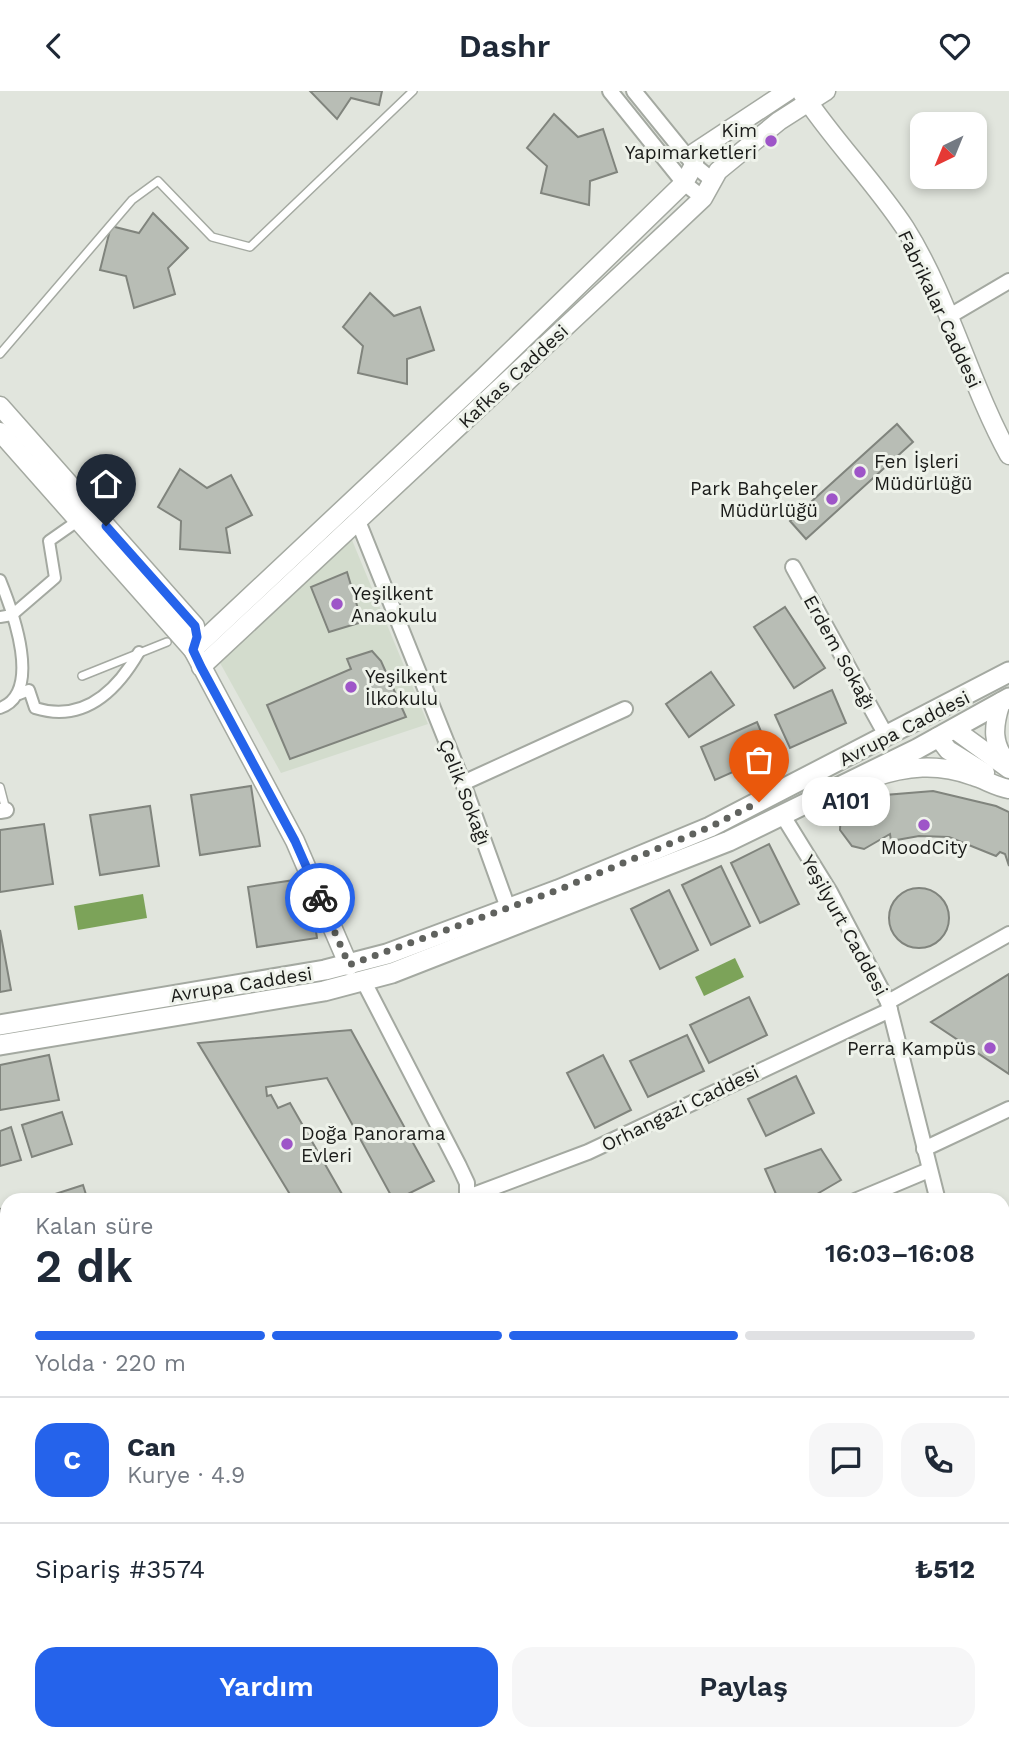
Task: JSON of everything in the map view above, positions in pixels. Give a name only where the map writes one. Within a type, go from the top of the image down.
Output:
[{"type":"main road","name":"Avrupa Caddesi","points":[[0,1024],[349,965],[508,908],[710,827],[933,714],[1009,672]]},
{"type":"main road","name":"Avrupa Caddesi","points":[[0,1045],[364,982],[651,873],[783,816],[1006,703]]},
{"type":"main road","points":[[933,714],[946,733]]},
{"type":"street","points":[[610,91],[684,183],[703,198]]},
{"type":"street","points":[[634,91],[694,165],[711,179]]},
{"type":"street","name":"Kafkas Caddesi","points":[[193,650],[684,183],[694,165],[694,153],[788,91]]},
{"type":"street","name":"Kafkas Caddesi","points":[[201,667],[703,198],[711,179],[804,97],[826,91]]},
{"type":"street","name":"Fabrikalar Caddesi","points":[[804,97],[904,227],[948,317],[991,422],[1009,455]]},
{"type":"street","points":[[948,317],[1009,281]]},
{"type":"street","points":[[0,406],[195,626],[197,637],[193,650]]},
{"type":"street","points":[[0,432],[193,650],[295,841],[349,965]]},
{"type":"street","points":[[0,617],[12,615],[55,578],[49,541],[79,520]]},
{"type":"street","name":"Çelik Sokağı","points":[[358,521],[463,783],[508,908]]},
{"type":"street","name":"Erdem Sokağı","points":[[793,567],[887,737]]},
{"type":"street","points":[[0,580],[12,615],[24,677],[19,694],[9,705],[0,708]]},
{"type":"street","points":[[19,694],[29,690],[35,708],[50,713],[68,713],[87,707],[127,671],[139,652]]},
{"type":"street","points":[[1006,703],[994,734],[1002,757],[1009,767]]},
{"type":"street","points":[[463,783],[625,709]]},
{"type":"street","points":[[946,733],[1009,767]]},
{"type":"street","points":[[946,733],[948,750],[1009,788]]},
{"type":"street","points":[[844,783],[911,767],[929,767],[951,769],[1009,788]]},
{"type":"street","name":"Yeşilyurt Caddesi","points":[[783,816],[830,892],[889,1006],[936,1193]]},
{"type":"street","name":"Orhangazi Caddesi","points":[[482,1193],[588,1152],[889,1006],[1009,934]]},
{"type":"street","points":[[364,982],[459,1166],[467,1183],[467,1193]]},
{"type":"street","points":[[925,1149],[1009,1109]]},
{"type":"street","points":[[874,1193],[929,1170]]},
{"type":"lane","points":[[0,354],[132,200],[158,181],[212,237],[250,247],[413,91]]},
{"type":"lane","points":[[82,675],[167,642]]},
{"type":"lane","points":[[0,787],[3,811]]},
{"type":"shaded area","points":[[352,540],[428,724],[281,773],[219,661]]},
{"type":"shaded area","points":[[143,894],[147,918],[78,930],[74,906]]},
{"type":"shaded area","points":[[735,958],[744,977],[704,996],[695,977]]},
{"type":"building","points":[[310,91],[382,91],[379,105],[351,98],[337,119]]},
{"type":"building","points":[[554,114],[578,137],[603,129],[617,172],[590,181],[589,205],[541,193],[547,166],[527,148]]},
{"type":"building","points":[[153,213],[188,248],[168,268],[175,294],[134,308],[126,276],[100,270],[111,226],[139,233]]},
{"type":"building","points":[[370,293],[394,316],[420,307],[434,350],[407,359],[407,384],[358,373],[363,346],[343,327]]},
{"type":"building","points":[[897,424],[913,442],[806,539],[790,521]]},
{"type":"building","points":[[180,469],[207,488],[231,475],[252,515],[226,528],[230,553],[180,549],[181,521],[158,507]]},
{"type":"building","name":"Yeşilkent Anaokulu","points":[[347,572],[362,622],[329,632],[311,587]]},
{"type":"building","points":[[785,607],[825,668],[794,688],[754,627]]},
{"type":"building","name":"Yeşilkent İlkokulu","points":[[372,651],[381,661],[406,717],[290,759],[267,705],[351,669],[347,659]]},
{"type":"building","points":[[711,672],[734,705],[689,737],[666,704]]},
{"type":"building","points":[[832,690],[846,723],[790,748],[775,715]]},
{"type":"building","points":[[757,722],[771,755],[715,780],[701,747]]},
{"type":"building","points":[[251,786],[260,846],[200,855],[191,795]]},
{"type":"building","name":"MoodCity","points":[[933,791],[996,806],[1009,812],[1009,866],[1005,854],[1000,852],[996,856],[949,837],[919,836],[891,841],[890,834],[864,849],[852,846],[840,830],[841,809],[861,796],[873,798],[880,804],[886,802],[885,795]]},
{"type":"building","points":[[150,806],[159,866],[100,875],[90,815]]},
{"type":"building","points":[[44,824],[53,884],[0,892],[0,830]]},
{"type":"building","points":[[769,844],[799,904],[760,923],[731,863]]},
{"type":"building","points":[[721,866],[750,926],[711,945],[682,885]]},
{"type":"building","points":[[308,878],[317,938],[257,947],[248,887]]},
{"type":"building","points":[[919,888],[940,897],[949,918],[940,939],[919,948],[898,939],[889,918],[898,897]]},
{"type":"building","points":[[669,890],[698,950],[660,969],[631,909]]},
{"type":"building","points":[[0,930],[11,990],[0,992]]},
{"type":"building","name":"Perra Kampüs","points":[[1009,974],[1009,1074],[931,1022]]},
{"type":"building","points":[[749,997],[767,1035],[709,1063],[690,1025]]},
{"type":"building","name":"Doğa Panorama Evleri","points":[[351,1030],[434,1181],[410,1193],[390,1193],[327,1078],[266,1087],[267,1096],[271,1095],[278,1108],[290,1103],[341,1193],[289,1193],[198,1043]]},
{"type":"building","points":[[687,1035],[704,1071],[648,1097],[630,1061]]},
{"type":"building","points":[[49,1055],[59,1100],[0,1110],[0,1065]]},
{"type":"building","points":[[603,1055],[631,1110],[595,1128],[567,1073]]},
{"type":"building","points":[[796,1076],[814,1113],[766,1136],[748,1099]]},
{"type":"building","points":[[62,1112],[72,1144],[32,1157],[22,1125]]},
{"type":"building","points":[[11,1127],[21,1160],[0,1166],[0,1131]]},
{"type":"building","points":[[821,1149],[841,1180],[819,1193],[776,1193],[765,1169]]},
{"type":"building","points":[[83,1185],[86,1193],[58,1193]]},
{"type":"way so far","points":[[320,898],[349,965],[387,954],[558,890],[710,827],[759,802]]},
{"type":"place","name":"Kim Yapımarketleri","points":[[771,141]]},
{"type":"place","name":"Fen İşleri Müdürlüğü","points":[[860,472]]},
{"type":"place","name":"Park Bahçeler Müdürlüğü","points":[[832,499]]},
{"type":"place","name":"Yeşilkent Anaokulu","points":[[337,604]]},
{"type":"place","name":"Yeşilkent İlkokulu","points":[[351,687]]},
{"type":"place","name":"A101","points":[[759,802]]},
{"type":"place","name":"MoodCity","points":[[924,825]]},
{"type":"place","name":"Perra Kampüs","points":[[990,1048]]},
{"type":"place","name":"Doğa Panorama Evleri","points":[[287,1144]]},
{"type":"route","points":[[106,526],[195,626],[197,637],[193,650],[295,841],[320,898]]}]
